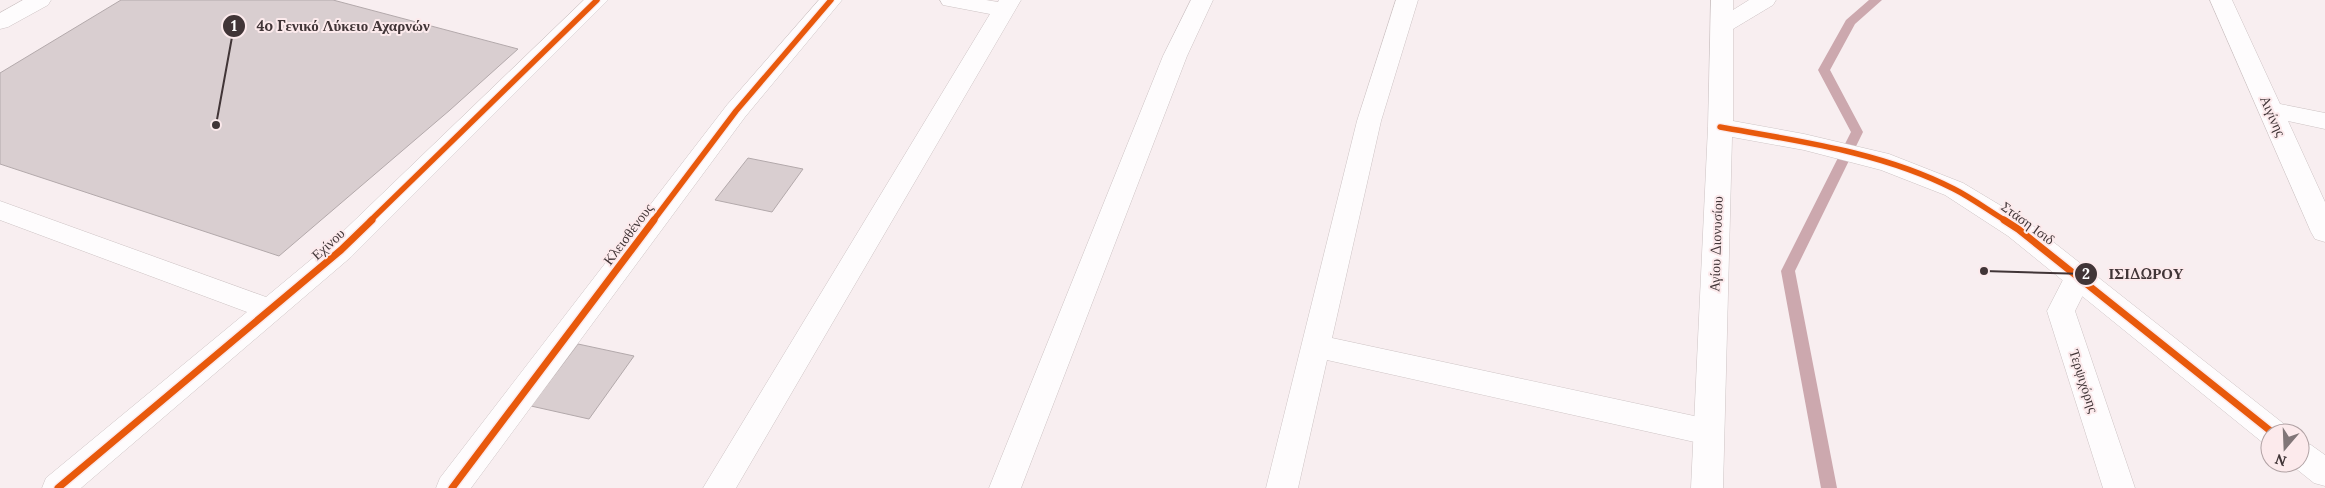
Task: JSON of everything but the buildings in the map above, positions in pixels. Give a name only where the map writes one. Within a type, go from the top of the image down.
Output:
[{"type":"street","points":[[0,22],[40,0]]},
{"type":"street","name":"Εχίνου","points":[[58,488],[272,310],[341,250],[597,0]]},
{"type":"street","name":"Κλεισθένους","points":[[452,488],[736,112],[831,0]]},
{"type":"street","points":[[719,488],[1007,5],[951,0]]},
{"type":"street","points":[[1005,488],[1175,56],[1202,0]]},
{"type":"street","points":[[1282,488],[1369,121],[1407,0]]},
{"type":"street","name":"Αγίου Διονυσίου","points":[[1707,488],[1720,127],[1722,0]]},
{"type":"street","points":[[1722,26],[1765,0]]},
{"type":"street","name":"Αιγίνης","points":[[2221,0],[2325,232]]},
{"type":"street","points":[[2270,110],[2325,120]]},
{"type":"street","name":"Στάση Ισιδ","points":[[1720,127],[1804,142],[1889,163],[1962,194],[2018,228],[2260,423]]},
{"type":"street","points":[[0,210],[272,310]]},
{"type":"street","name":"Τερψιχόρης","points":[[2078,277],[2061,311],[2119,488]]},
{"type":"street","points":[[1316,346],[1708,432]]},
{"type":"street","points":[[2310,462],[2325,473]]},
{"type":"waterway","points":[[1829,488],[1788,271],[1857,132],[1824,70],[1850,22],[1876,0]]},
{"type":"cycle path","points":[[58,488],[341,250],[597,0]]},
{"type":"cycle path","points":[[452,488],[736,111],[831,0]]},
{"type":"cycle path","points":[[1720,127],[1804,142],[1889,163],[1954,189],[2018,229],[2260,423]]},
{"type":"place","name":"4o Γενικό Λύκειο Αχαρνών","points":[[216,125]]},
{"type":"place","name":"ΙΣΙΔΩΡΟΥ","points":[[1984,271]]}]
